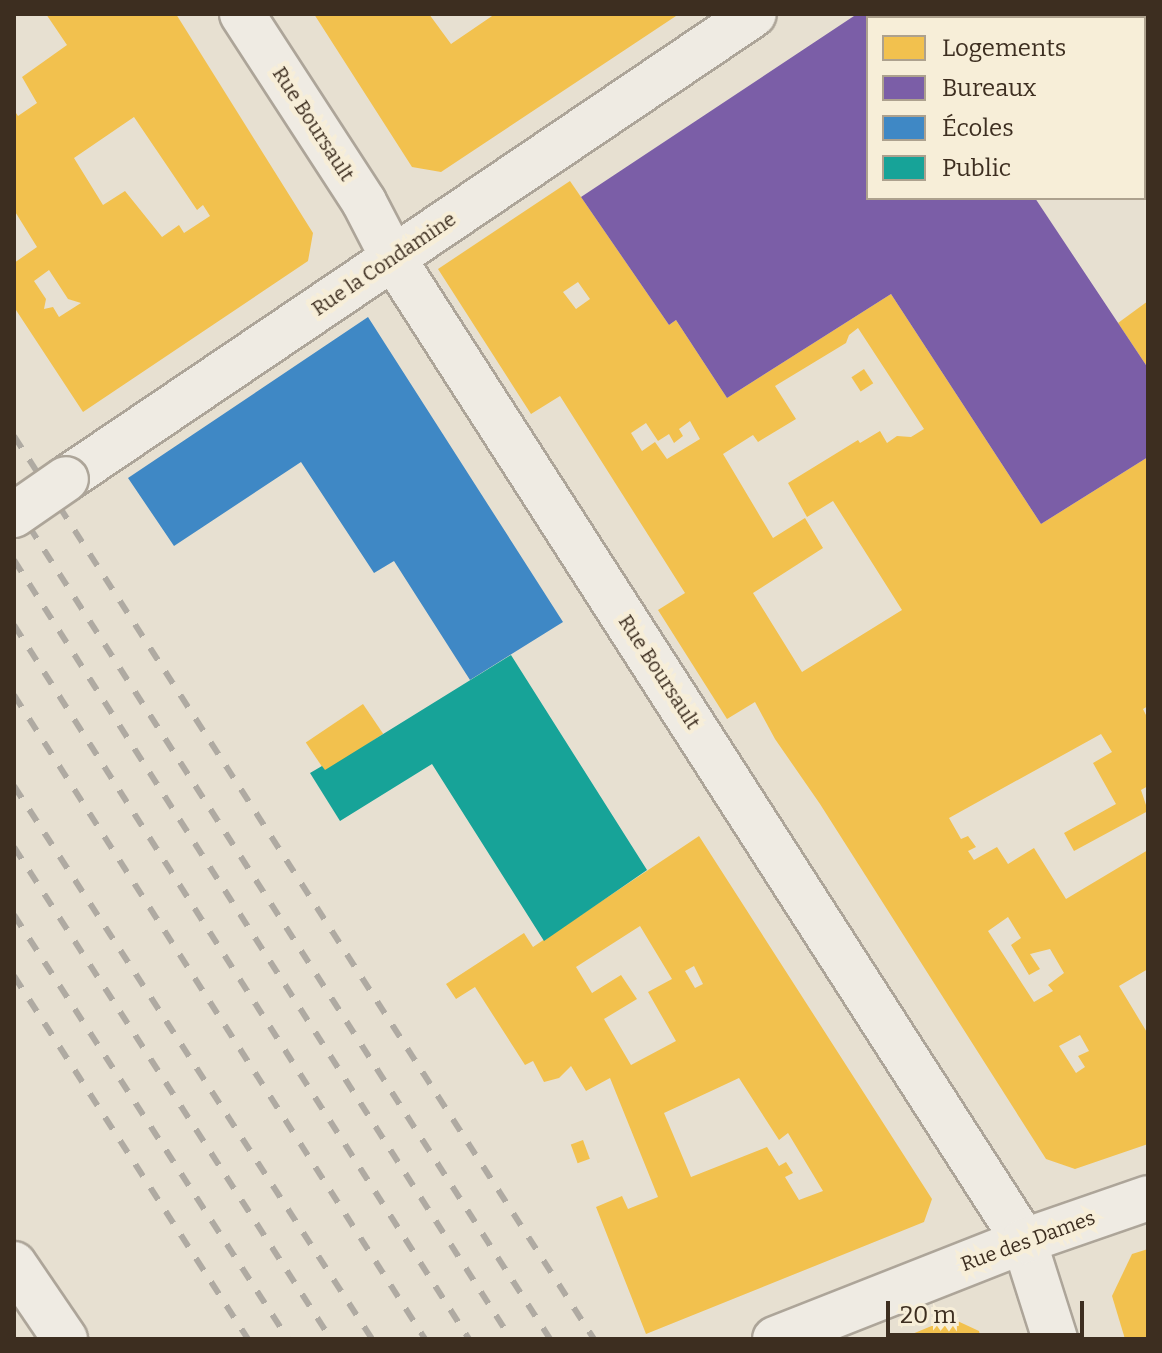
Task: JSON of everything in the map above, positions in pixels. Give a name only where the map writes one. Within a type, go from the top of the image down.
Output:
[{"type":"street","name":"Rue Boursault","points":[[242,14],[364,202],[393,258],[1024,1241],[1055,1339]]},
{"type":"street","name":"Rue la Condamine","points":[[14,515],[754,14]]},
{"type":"street","name":"Rue des Dames","points":[[775,1339],[1024,1241],[1148,1198]]},
{"type":"street","points":[[14,1264],[65,1339]]},
{"type":"building: Logements","points":[[46,14],[176,14],[313,233],[308,261],[83,412],[14,307],[14,263],[37,247],[14,210],[14,110],[18,116],[37,103],[22,77],[67,45]],"holes":[[[134,117],[197,210],[203,205],[210,216],[184,233],[179,225],[162,237],[125,191],[103,205],[74,158]],[[49,270],[68,299],[81,303],[59,317],[53,307],[44,309],[46,299],[34,281]]]},
{"type":"building: Logements","points":[[314,14],[429,14],[451,44],[495,14],[679,14],[441,172],[412,167]]},
{"type":"building: Logements","points":[[912,14],[989,14],[989,16]]},
{"type":"building: Logements","points":[[1034,14],[1087,14],[1087,16]]},
{"type":"building: Logements","points":[[1146,104],[1148,107],[1148,174],[1146,170]]},
{"type":"building: Logements","points":[[570,181],[669,325],[676,320],[727,398],[891,294],[1041,524],[1148,457],[1148,706],[1143,709],[1148,719],[1148,786],[1141,790],[1148,811],[1074,851],[1064,833],[1116,804],[1093,763],[1112,752],[1101,734],[949,818],[961,839],[968,836],[976,847],[968,851],[974,860],[997,847],[1008,864],[1034,848],[1066,899],[1148,850],[1148,969],[1119,986],[1148,1034],[1148,1144],[1075,1169],[1046,1159],[820,804],[775,739],[755,702],[727,719],[658,610],[685,593],[560,396],[531,414],[438,269]],"holes":[[[578,282],[590,299],[576,309],[563,292]],[[858,328],[924,429],[911,437],[897,436],[887,443],[880,431],[860,443],[858,440],[788,483],[807,517],[833,501],[902,610],[802,672],[753,593],[823,548],[805,518],[773,538],[723,454],[753,435],[758,442],[796,419],[775,386],[846,343],[849,335]],[[690,421],[700,439],[667,459],[655,442],[642,451],[631,433],[646,423],[658,441],[669,434],[674,443],[683,436],[679,429]],[[1008,917],[1021,938],[1011,945],[1029,975],[1040,969],[1030,954],[1050,949],[1064,973],[1048,985],[1053,991],[1034,1002],[988,931]],[[1080,1035],[1089,1051],[1078,1056],[1085,1067],[1076,1073],[1059,1046]]]},
{"type":"building: Logements","points":[[1148,301],[1148,368],[1118,323]]},
{"type":"building: Logements","points":[[864,369],[873,383],[861,391],[851,377]]},
{"type":"building: Logements","points":[[363,704],[383,734],[326,772],[306,743]]},
{"type":"building: Logements","points":[[699,836],[932,1199],[924,1222],[646,1334],[596,1207],[622,1196],[628,1209],[658,1197],[610,1078],[586,1091],[571,1066],[559,1078],[544,1082],[533,1061],[525,1065],[475,987],[456,999],[446,984],[524,933],[533,947]],"holes":[[[640,926],[672,979],[648,992],[676,1041],[631,1065],[604,1019],[637,999],[621,975],[592,993],[576,967]],[[694,966],[703,984],[695,988],[685,971]],[[739,1078],[779,1140],[788,1133],[823,1191],[799,1200],[785,1177],[793,1173],[786,1162],[779,1166],[767,1147],[691,1177],[664,1113]]]},
{"type":"building: Logements","points":[[583,1140],[590,1159],[578,1163],[571,1144]]},
{"type":"building: Logements","points":[[1148,1249],[1148,1339],[1125,1339],[1112,1296],[1132,1254]]},
{"type":"building: Logements","points":[[951,1318],[979,1331],[981,1339],[900,1339]]},
{"type":"building: Bureaux","points":[[857,14],[912,14],[866,16],[866,200],[1036,200],[1148,368],[1148,457],[1041,524],[891,294],[727,398],[676,320],[669,325],[581,197]]},
{"type":"building: Écoles","points":[[368,317],[563,622],[470,680],[394,561],[374,573],[301,462],[174,546],[128,478]]},
{"type":"building: Public","points":[[511,655],[647,870],[544,941],[432,764],[340,821],[310,773],[322,766],[325,770]]},
{"type":"railway","points":[[14,436],[594,1339]]},
{"type":"railway","points":[[14,503],[550,1339]]},
{"type":"railway","points":[[14,560],[511,1339]]},
{"type":"railway","points":[[14,625],[469,1339]]},
{"type":"railway","points":[[14,695],[425,1339]]},
{"type":"railway","points":[[14,786],[372,1339]]},
{"type":"railway","points":[[14,847],[331,1339]]},
{"type":"railway","points":[[14,915],[288,1339]]},
{"type":"railway","points":[[14,976],[248,1339]]}]
